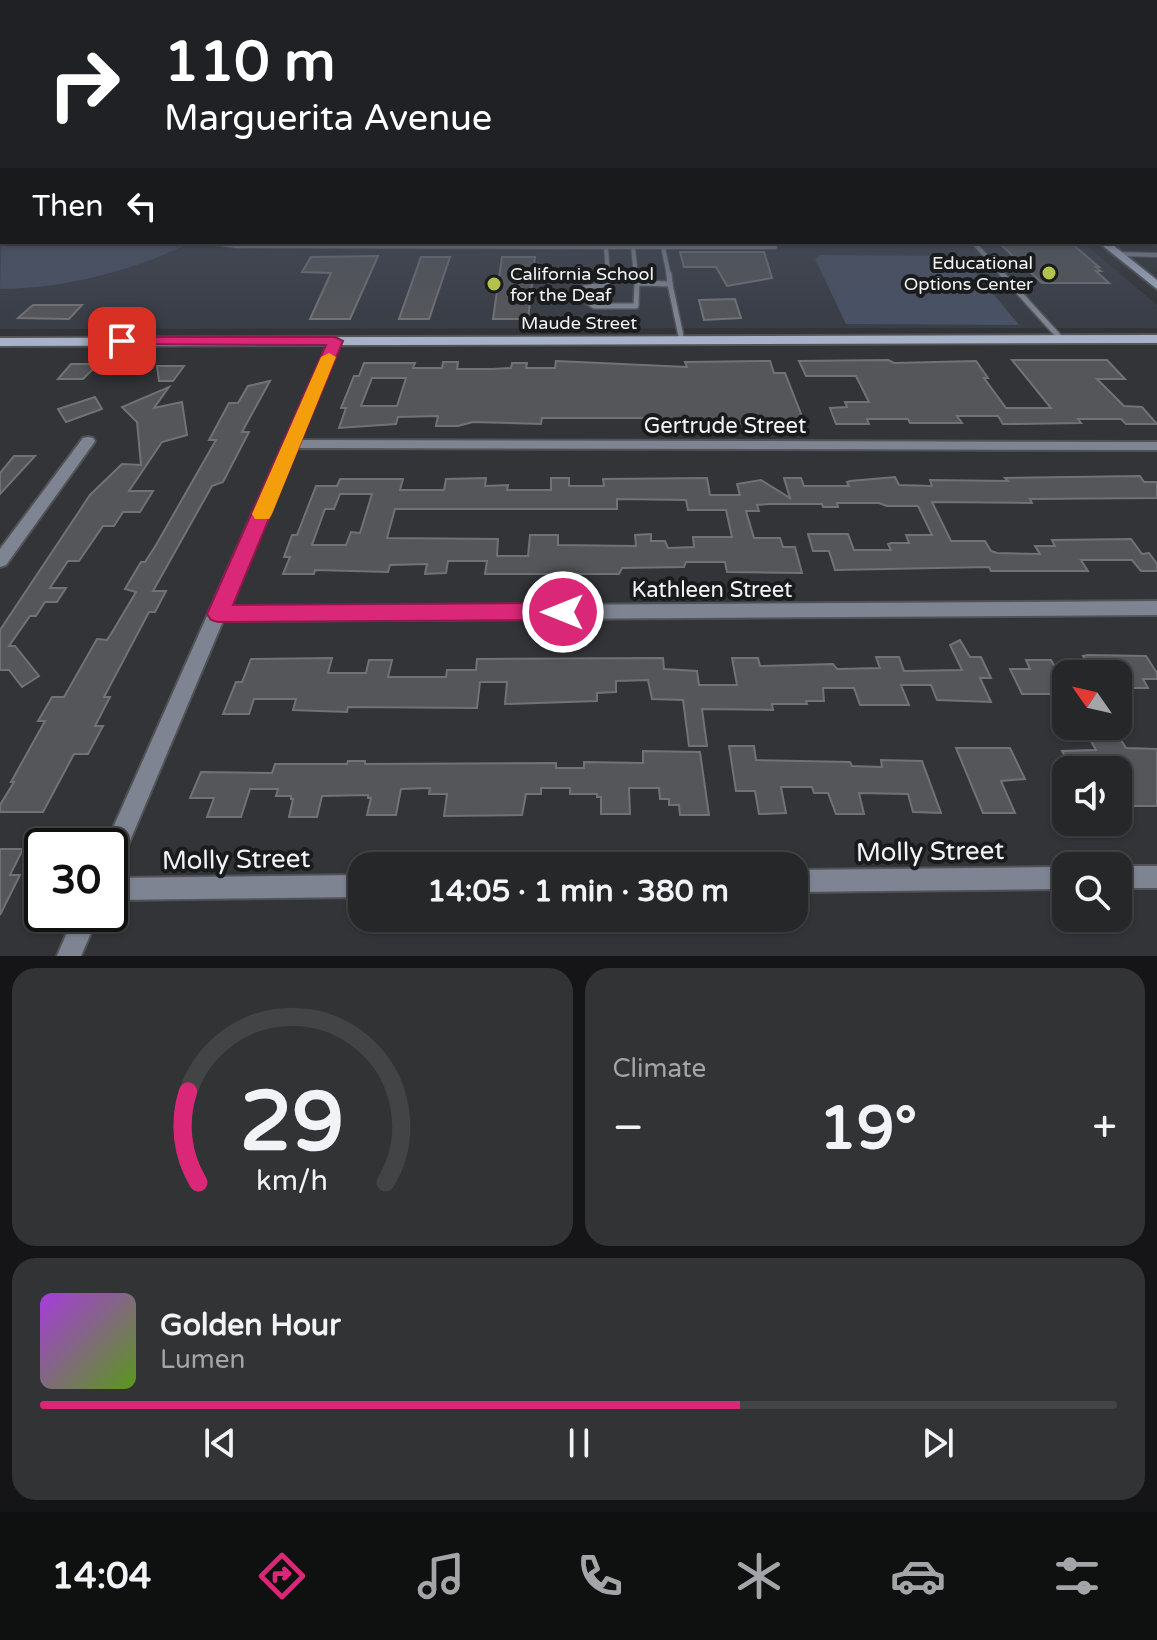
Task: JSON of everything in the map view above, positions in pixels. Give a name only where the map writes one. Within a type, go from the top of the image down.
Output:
[{"type":"street","points":[[1106,244],[1157,286]]},
{"type":"street","name":"Maude Street","points":[[0,342],[1157,339]]},
{"type":"street","points":[[124,828],[335,341]]},
{"type":"street","points":[[0,561],[88,441]]},
{"type":"street","name":"Gertrude Street","points":[[293,444],[1157,446]]},
{"type":"street","name":"Kathleen Street","points":[[218,614],[1157,608]]},
{"type":"street","points":[[1132,877],[1157,877]]},
{"type":"street","name":"Molly Street","points":[[808,881],[1052,878]]},
{"type":"street","name":"Molly Street","points":[[128,889],[348,886]]},
{"type":"street","points":[[69,956],[79,932]]},
{"type":"lane","points":[[224,244],[775,247],[774,244]]},
{"type":"lane","points":[[975,244],[1062,340]]},
{"type":"lane","points":[[606,247],[609,284],[584,288],[582,298],[587,303],[636,306],[633,247]]},
{"type":"lane","points":[[663,247],[682,341]]},
{"type":"lane","points":[[1119,254],[1157,255]]},
{"type":"lane","points":[[637,283],[671,284]]},
{"type":"shaded area","name":"California School for the Deaf","points":[[0,244],[1085,244],[1157,305],[1157,328],[0,329]]},
{"type":"shaded area","points":[[1,244],[176,244],[182,247],[93,277],[46,286],[0,289]]},
{"type":"shaded area","points":[[821,255],[962,256],[1019,325],[846,324],[815,259]]},
{"type":"building","points":[[1000,244],[1072,244],[1099,267],[1096,267],[1101,271],[1096,271],[1109,283],[1042,283]]},
{"type":"building","points":[[680,252],[764,252],[772,278],[727,286],[716,267],[684,267]]},
{"type":"building","points":[[378,256],[350,319],[310,319],[331,273],[302,272],[311,257]]},
{"type":"building","points":[[421,257],[450,257],[429,319],[399,319]]},
{"type":"building","points":[[502,257],[535,257],[528,319],[493,319]]},
{"type":"building","points":[[735,299],[741,318],[704,320],[699,300]]},
{"type":"building","points":[[33,305],[82,305],[69,319],[18,318]]},
{"type":"building","points":[[888,360],[894,363],[976,361],[988,378],[984,378],[1006,408],[1051,408],[1012,360],[1107,360],[1125,379],[1097,379],[1124,406],[1142,407],[1157,424],[1126,424],[1121,419],[1078,419],[1081,423],[1003,424],[998,416],[957,416],[962,423],[867,419],[869,424],[836,424],[830,408],[847,407],[845,402],[869,402],[856,376],[806,376],[799,361]]},
{"type":"building","points":[[556,361],[687,367],[685,362],[770,361],[774,373],[785,373],[805,424],[650,424],[650,418],[542,418],[541,424],[473,422],[436,426],[438,416],[398,417],[396,424],[339,428],[346,408],[341,408],[354,376],[359,376],[364,363],[415,363],[413,368],[442,368],[443,362],[458,362],[457,369],[492,369],[511,368],[512,363],[527,363],[526,368],[555,368]],"holes":[[[372,378],[406,378],[397,406],[361,406]]]},
{"type":"building","points":[[71,364],[98,364],[83,379],[58,379]]},
{"type":"building","points":[[157,366],[184,366],[173,381],[159,381]]},
{"type":"building","points":[[270,381],[242,432],[249,432],[223,482],[212,486],[153,591],[166,591],[155,612],[149,612],[104,697],[110,697],[95,726],[103,726],[88,754],[74,754],[43,812],[0,812],[0,805],[14,782],[11,782],[45,721],[38,721],[52,697],[64,697],[97,639],[107,640],[114,629],[136,592],[125,589],[141,562],[145,562],[156,545],[216,440],[209,440],[229,403],[238,403],[248,386]]},
{"type":"building","points":[[169,387],[154,408],[182,402],[187,435],[162,442],[129,491],[153,491],[140,512],[123,512],[114,526],[103,526],[79,561],[68,561],[50,588],[66,588],[57,602],[45,602],[36,616],[30,616],[9,646],[15,646],[39,676],[22,687],[9,670],[0,670],[0,630],[90,495],[122,464],[141,465],[137,422],[122,407]]},
{"type":"building","points":[[95,397],[102,409],[66,422],[58,409]]},
{"type":"building","points":[[14,456],[35,456],[0,494],[0,473]]},
{"type":"building","points":[[1140,476],[1144,482],[1157,482],[1157,498],[1030,499],[1032,503],[932,502],[951,541],[985,541],[991,551],[997,553],[1040,554],[1035,546],[1055,546],[1052,540],[1131,539],[1142,554],[1149,553],[1157,564],[1157,571],[1141,571],[1132,560],[1081,560],[1088,571],[991,571],[989,567],[835,570],[829,551],[813,551],[808,534],[848,534],[854,550],[891,550],[888,544],[909,543],[906,535],[932,535],[918,506],[837,503],[838,507],[823,507],[822,504],[757,505],[759,511],[746,511],[754,538],[780,538],[783,547],[795,547],[802,573],[727,572],[725,562],[686,562],[684,567],[622,568],[619,574],[485,574],[487,561],[448,561],[446,573],[425,574],[427,564],[390,565],[388,572],[315,570],[314,574],[283,574],[290,557],[284,557],[292,535],[297,535],[316,486],[337,486],[340,479],[403,479],[400,490],[444,490],[446,479],[486,478],[485,486],[508,485],[507,490],[551,490],[551,478],[569,478],[569,486],[604,486],[603,479],[707,478],[710,495],[740,495],[737,484],[761,480],[790,498],[784,478],[801,478],[804,486],[849,486],[847,482],[850,481],[895,477],[899,485],[932,486],[930,480],[1008,481],[1005,478]],"holes":[[[340,494],[372,494],[360,533],[351,532],[346,545],[312,545],[325,509],[334,509]],[[617,499],[686,500],[688,510],[726,510],[732,537],[693,537],[694,547],[668,548],[665,541],[651,541],[651,534],[635,535],[636,546],[558,545],[558,535],[530,535],[528,556],[497,556],[498,539],[387,538],[395,509],[617,509]]]},
{"type":"building","points":[[960,640],[970,657],[981,657],[991,678],[980,678],[991,702],[937,700],[931,685],[901,685],[909,705],[860,705],[854,688],[823,688],[824,701],[772,704],[773,710],[702,709],[707,746],[689,746],[683,700],[652,699],[648,680],[616,681],[616,692],[597,693],[597,701],[505,704],[507,682],[480,682],[477,708],[348,707],[347,712],[293,710],[296,699],[254,699],[249,714],[223,714],[236,682],[242,682],[251,659],[332,658],[328,673],[366,673],[369,660],[392,660],[388,677],[446,677],[447,670],[476,670],[477,659],[663,658],[664,669],[697,671],[699,685],[737,685],[732,658],[758,658],[760,666],[833,664],[837,669],[880,668],[876,657],[899,657],[904,671],[962,670],[950,645]]},
{"type":"building","points":[[1083,656],[1146,656],[1157,673],[1157,679],[1143,679],[1148,688],[1132,688],[1132,660],[1085,660]]},
{"type":"building","points":[[1026,660],[1051,660],[1052,694],[1022,694],[1010,669],[1030,669]]},
{"type":"building","points":[[1090,740],[1121,740],[1126,748],[1157,749],[1157,806],[1132,806],[1132,756],[1065,756],[1062,751],[1096,750]]},
{"type":"building","points":[[729,746],[754,746],[756,760],[850,762],[852,766],[882,767],[881,760],[922,761],[941,813],[913,812],[908,794],[859,793],[864,814],[836,814],[828,793],[814,793],[812,787],[781,787],[786,813],[759,814],[755,791],[736,791]]},
{"type":"building","points":[[956,748],[1010,748],[1025,779],[1001,781],[1015,813],[983,813]]},
{"type":"building","points":[[643,751],[700,752],[709,815],[680,815],[679,805],[669,805],[669,799],[660,799],[659,788],[629,788],[630,814],[601,814],[601,797],[597,794],[570,794],[570,788],[541,788],[541,794],[526,794],[522,815],[444,816],[447,794],[429,794],[430,788],[401,789],[396,815],[367,815],[371,798],[368,795],[322,796],[317,817],[289,817],[293,799],[291,796],[276,796],[278,789],[250,789],[241,817],[207,817],[214,798],[190,798],[201,772],[272,773],[275,764],[347,764],[348,761],[365,761],[365,764],[556,763],[556,768],[584,768],[584,762],[643,763]]},
{"type":"building","points":[[0,849],[23,849],[10,875],[20,875],[0,915]]},
{"type":"slow traffic","points":[[262,514],[329,357]]},
{"type":"place","name":"Educational Options Center","points":[[1049,273]]},
{"type":"place","name":"California School for the Deaf","points":[[494,284]]},
{"type":"route","points":[[122,341],[335,341],[218,614],[563,612]]}]
